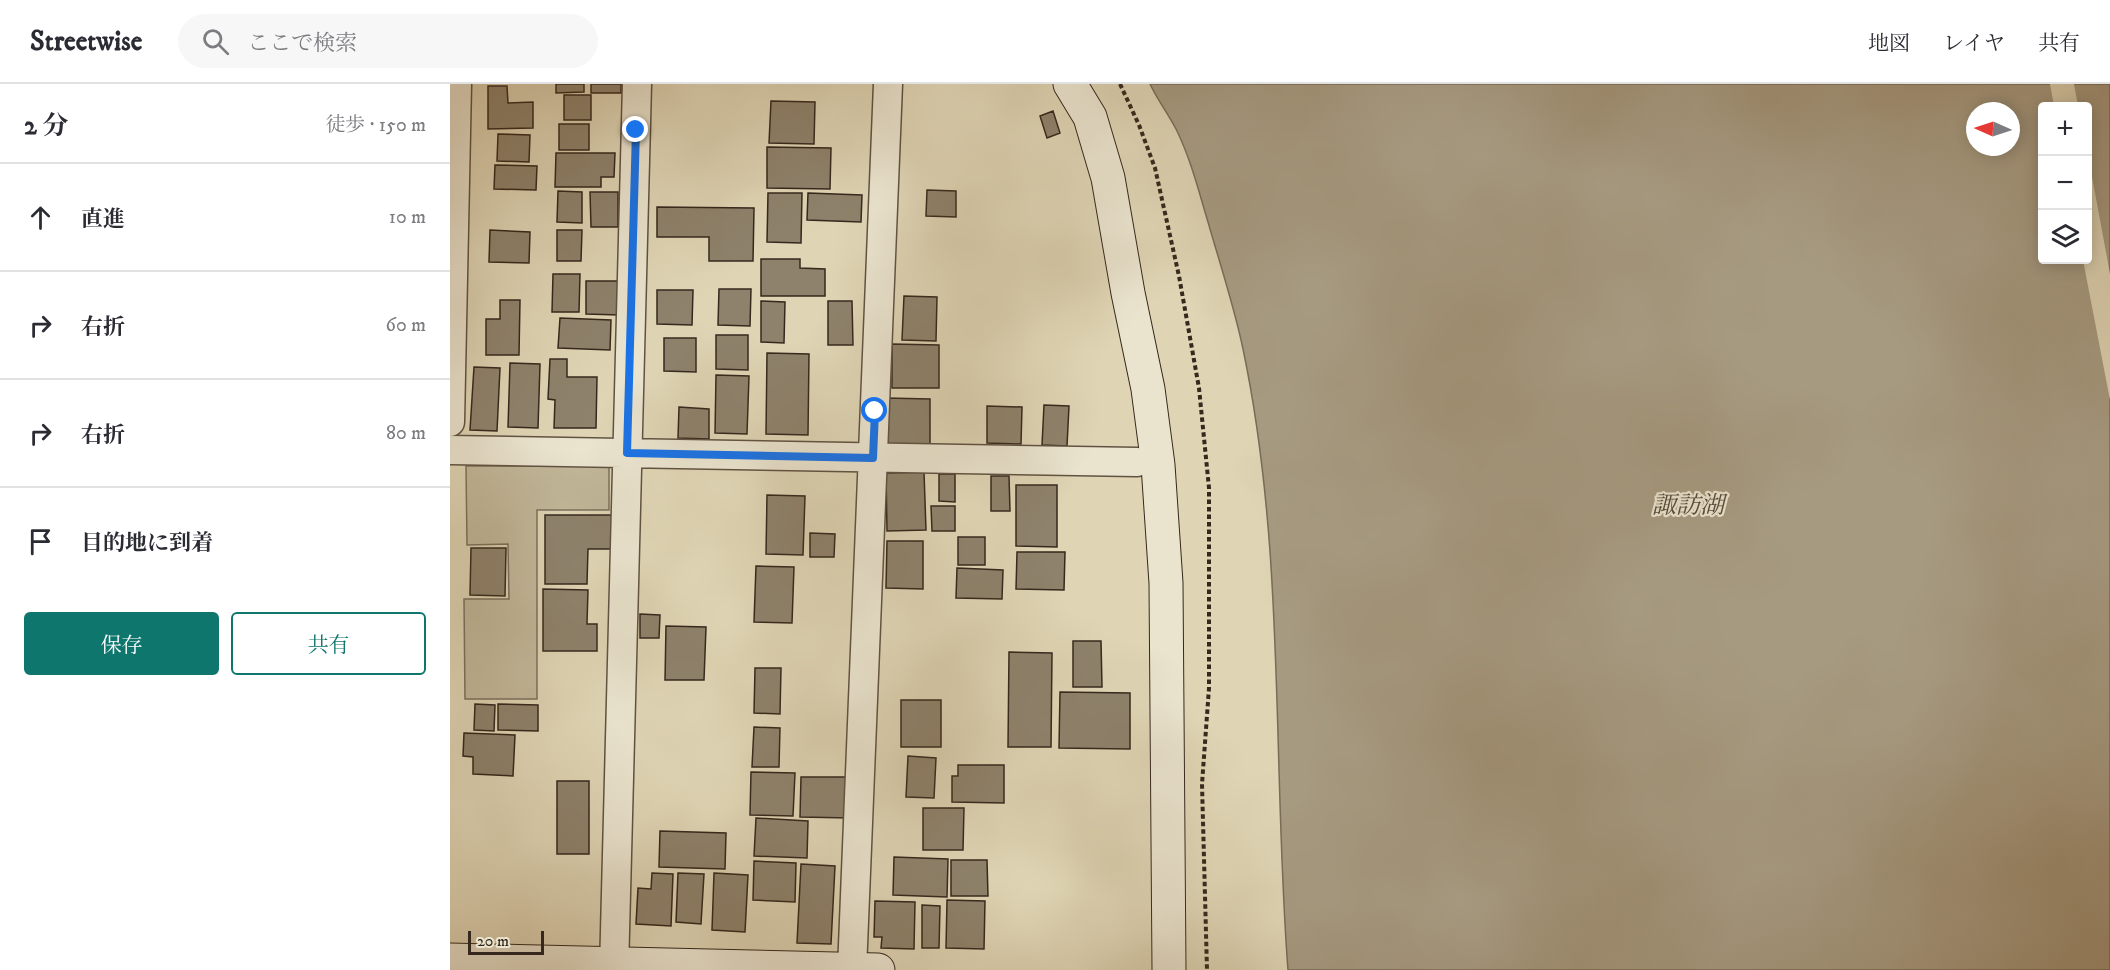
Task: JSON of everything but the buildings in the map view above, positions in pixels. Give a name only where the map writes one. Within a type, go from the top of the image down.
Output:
[{"type":"street","points":[[450,85],[456,84],[450,422]]},
{"type":"street","points":[[614,967],[637,84]]},
{"type":"street","points":[[852,970],[888,84]]},
{"type":"street","points":[[1070,84],[1090,117],[1108,178],[1148,389],[1158,465],[1166,583],[1169,970]]},
{"type":"street","points":[[450,450],[1137,462]]},
{"type":"street","points":[[450,960],[614,967],[878,970]]},
{"type":"shaded area","points":[[466,466],[609,466],[609,510],[537,510],[537,699],[465,699],[464,599],[509,599],[508,544],[467,545]]},
{"type":"water","name":"諏訪湖","points":[[1150,84],[2110,84],[2110,970],[1288,970],[1272,581],[1257,426],[1243,349],[1227,285],[1194,176],[1177,131]]},
{"type":"pier","points":[[2050,84],[2074,84],[2077,102],[2053,102]]},
{"type":"pier","points":[[2092,177],[2110,274],[2110,400],[2084,264],[2092,264]]},
{"type":"route","points":[[636,130],[627,453],[873,458],[875,411]]}]
